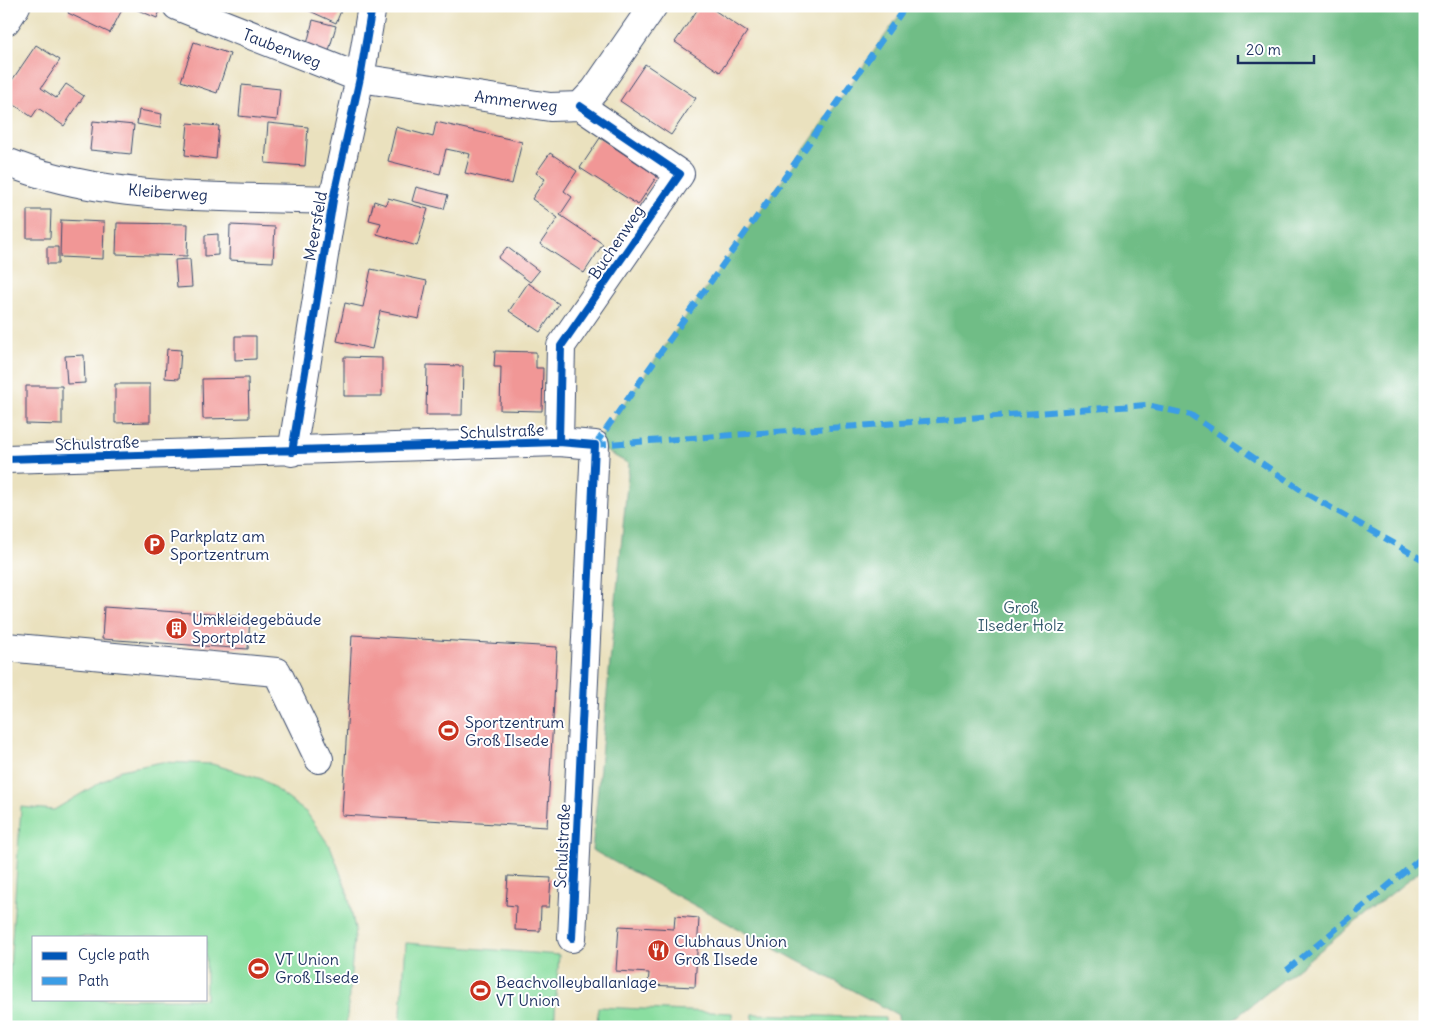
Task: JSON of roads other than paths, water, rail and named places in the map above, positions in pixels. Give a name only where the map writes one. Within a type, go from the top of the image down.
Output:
[{"type":"street","points":[[6,21],[16,6]]},
{"type":"street","name":"Taubenweg","points":[[177,6],[360,78]]},
{"type":"street","name":"Meersfeld","points":[[292,452],[333,200],[360,78],[372,6]]},
{"type":"street","name":"Ammerweg","points":[[360,78],[550,107],[580,106],[595,90],[653,6]]},
{"type":"street","name":"Buchenweg","points":[[559,442],[561,346],[680,174],[580,106]]},
{"type":"street","name":"Kleiberweg","points":[[6,162],[50,177],[112,188],[169,194],[333,200]]},
{"type":"street","name":"Schulstraße","points":[[6,459],[292,452],[559,442],[595,445],[572,938]]},
{"type":"street","points":[[6,647],[277,672],[319,759]]},
{"type":"place","name":"Parkplatz am Sportzentrum","points":[[154,545]]},
{"type":"place","name":"Umkleidegebäude Sportplatz","points":[[176,628]]},
{"type":"place","name":"Sportzentrum Groß Ilsede","points":[[449,731]]},
{"type":"place","name":"Clubhaus Union Groß Ilsede","points":[[658,950]]},
{"type":"place","name":"VT Union Groß Ilsede","points":[[259,968]]},
{"type":"place","name":"Beachvolleyballanlage VT Union","points":[[480,991]]},
{"type":"park label","name":"Groß Ilseder Holz","points":[[1021,616]]}]
